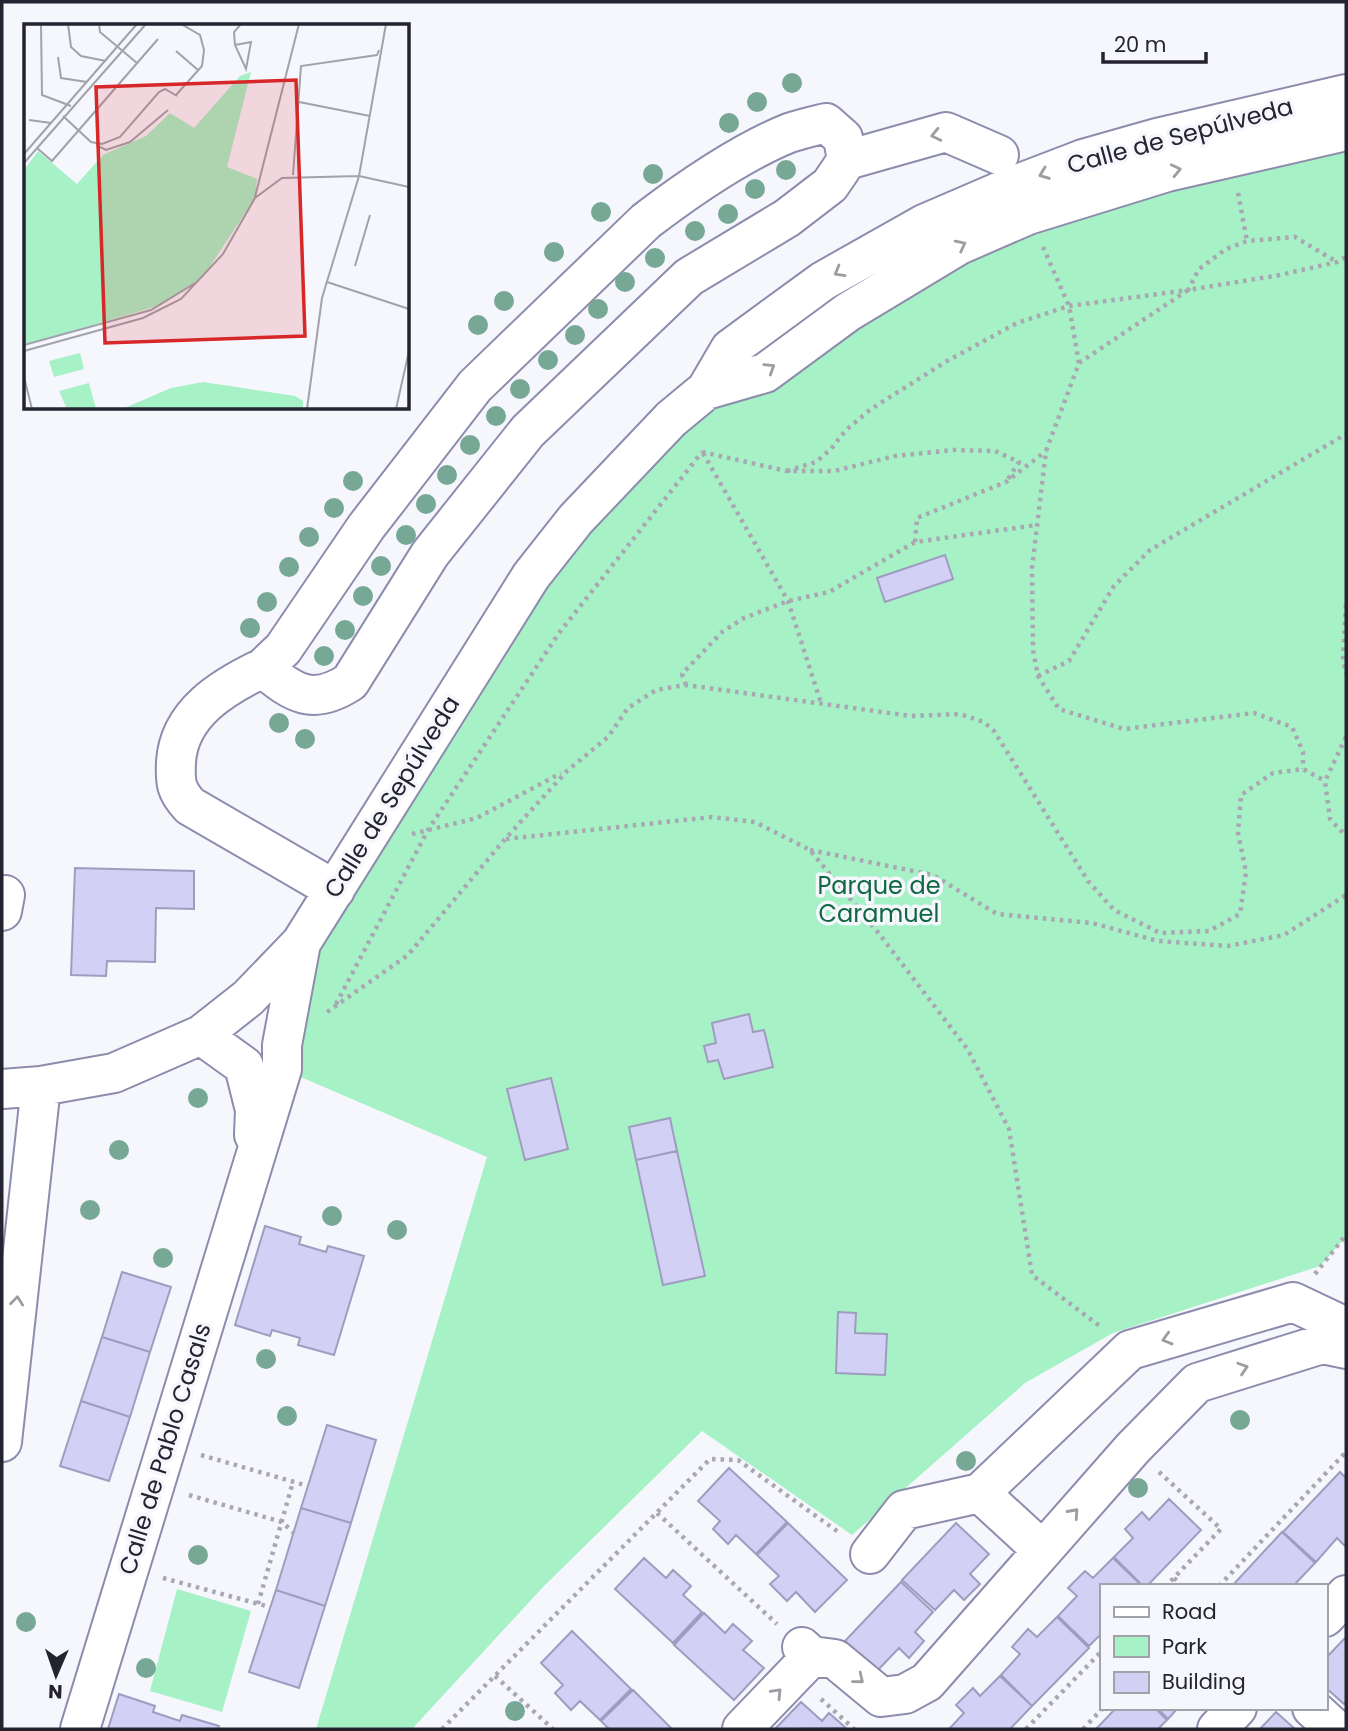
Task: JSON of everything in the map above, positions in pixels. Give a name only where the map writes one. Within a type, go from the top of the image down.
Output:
[{"type":"street","name":"Calle de Sepúlveda","points":[[2,1089],[41,1086],[114,1073],[201,1035],[248,999],[301,943],[531,576],[576,519],[671,419],[706,390],[730,349],[823,281],[924,224],[1010,187],[1083,159],[1157,138],[1346,94]]},
{"type":"street","points":[[263,668],[285,687],[310,695],[332,693],[350,682],[430,554],[528,431],[689,277],[787,218],[830,185],[846,160],[843,138],[826,123],[789,134],[725,167],[673,200],[646,221],[475,386],[366,527],[282,649],[263,668],[232,683],[200,708],[180,737],[175,777],[179,794],[190,806],[334,890]]},
{"type":"street","name":"Calle de Sepúlveda","points":[[706,390],[765,373],[848,312],[959,245],[1028,215],[1167,172],[1346,131]]},
{"type":"street","points":[[846,160],[946,132],[999,155]]},
{"type":"street","name":"Calle de Pablo Casals","points":[[80,1729],[282,1069],[282,1045],[301,943]]},
{"type":"street","points":[[248,999],[265,1010],[282,1045]]},
{"type":"street","name":"Calle de Pablo Casals","points":[[248,999],[237,1032],[255,1110],[251,1169]]},
{"type":"street","points":[[201,1035],[244,1066]]},
{"type":"street","points":[[2,1442],[41,1086]]},
{"type":"street","points":[[870,1555],[904,1510],[980,1493],[1130,1349],[1293,1302],[1346,1327]]},
{"type":"street","points":[[742,1729],[807,1652],[835,1659],[881,1697],[905,1694],[928,1682],[1133,1448],[1197,1383],[1322,1343],[1346,1349]]},
{"type":"street","points":[[980,1493],[1042,1550]]},
{"type":"street","points":[[1327,1615],[1346,1595]]},
{"type":"street","points":[[1217,1729],[1235,1710]]},
{"type":"street","points":[[1314,1710],[1335,1729]]},
{"type":"path","points":[[1232,158],[1247,241]]},
{"type":"path","points":[[1028,215],[1069,306],[1079,363],[1046,451],[1032,568],[1033,650],[1038,676],[1059,709],[1124,729],[1254,713],[1292,727],[1303,752],[1303,769]]},
{"type":"path","points":[[1079,363],[1188,290],[1199,269],[1226,248],[1247,241],[1295,237],[1337,262]]},
{"type":"path","points":[[787,471],[816,462],[846,430],[871,409],[947,360],[1017,323],[1069,306],[1188,290],[1337,262],[1346,257]]},
{"type":"path","points":[[1038,676],[1069,661],[1114,586],[1150,550],[1346,434]]},
{"type":"path","points":[[702,452],[787,471],[834,471],[906,454],[953,450],[995,451],[1019,462],[1006,482]]},
{"type":"path","points":[[915,542],[917,518],[1006,482],[1046,451]]},
{"type":"path","points":[[702,452],[788,601],[821,703]]},
{"type":"path","points":[[335,1007],[428,830],[559,633],[702,452]]},
{"type":"path","points":[[686,685],[682,674],[722,632],[744,618],[788,601],[829,592],[915,542],[1038,525]]},
{"type":"path","points":[[1346,605],[1343,657],[1346,674]]},
{"type":"path","points":[[282,1045],[408,955],[505,839],[567,771],[608,737],[628,708],[656,690],[686,685],[911,716],[960,713],[984,722],[994,731],[1088,881],[1114,910],[1160,933],[1209,931],[1240,914],[1246,872],[1238,834],[1241,795],[1273,774],[1303,769],[1325,780]]},
{"type":"path","points":[[1346,737],[1325,780],[1330,819],[1346,836]]},
{"type":"path","points":[[363,845],[477,818],[567,771]]},
{"type":"path","points":[[505,839],[712,817],[755,822],[810,850],[933,875],[997,914],[1092,923],[1157,941],[1228,946],[1284,935],[1346,895]]},
{"type":"path","points":[[810,850],[880,935],[968,1050],[1009,1129],[1032,1275],[1130,1349]]},
{"type":"path","points":[[1293,1302],[1346,1235]]},
{"type":"path","points":[[166,1445],[308,1486]]},
{"type":"path","points":[[1133,1448],[1221,1529],[1168,1584]]},
{"type":"path","points":[[1221,1584],[1346,1452]]},
{"type":"path","points":[[442,1729],[710,1460],[738,1460],[870,1555]]},
{"type":"path","points":[[258,1604],[293,1482]]},
{"type":"path","points":[[154,1485],[282,1522],[293,1533]]},
{"type":"path","points":[[657,1513],[807,1652]]},
{"type":"path","points":[[129,1568],[270,1607]]},
{"type":"path","points":[[1174,1578],[1180,1584]]},
{"type":"path","points":[[1026,1729],[1100,1653]]},
{"type":"path","points":[[495,1676],[553,1729]]},
{"type":"path","points":[[1083,1729],[1101,1710]]},
{"type":"green space","name":"Parque de Caramuel","points":[[1346,131],[1346,1237],[1320,1266],[1113,1333],[1025,1383],[852,1535],[702,1431],[544,1586],[412,1729],[316,1729],[487,1157],[282,1069],[301,943],[503,618],[671,419],[959,245]]},
{"type":"green space","points":[[177,1589],[251,1611],[222,1712],[150,1691]]},
{"type":"building","points":[[945,555],[953,579],[885,602],[877,578]]},
{"type":"building","points":[[75,868],[194,871],[194,909],[156,908],[155,962],[107,961],[106,976],[71,975]]},
{"type":"building","points":[[749,1014],[753,1032],[764,1030],[773,1067],[724,1079],[718,1060],[708,1062],[704,1046],[716,1043],[712,1023]]},
{"type":"building","points":[[551,1078],[568,1149],[525,1160],[507,1089]]},
{"type":"building","points":[[670,1118],[677,1151],[636,1160],[629,1127]]},
{"type":"building","points":[[677,1151],[705,1276],[663,1285],[636,1160]]},
{"type":"building","points":[[265,1226],[301,1237],[299,1244],[326,1252],[328,1246],[364,1256],[334,1355],[298,1345],[300,1338],[272,1330],[270,1336],[235,1325]]},
{"type":"building","points":[[122,1272],[171,1287],[150,1352],[102,1337]]},
{"type":"building","points":[[838,1312],[856,1313],[855,1333],[887,1334],[885,1375],[836,1373]]},
{"type":"building","points":[[102,1337],[150,1352],[130,1417],[81,1401]]},
{"type":"building","points":[[81,1401],[130,1417],[109,1481],[60,1466]]},
{"type":"building","points":[[327,1425],[376,1440],[351,1523],[301,1508]]},
{"type":"building","points":[[729,1468],[787,1522],[756,1554],[736,1535],[728,1544],[713,1529],[720,1521],[698,1501]]},
{"type":"building","points":[[1340,1472],[1346,1478],[1346,1547],[1337,1538],[1316,1562],[1283,1532]]},
{"type":"building","points":[[1169,1499],[1201,1530],[1149,1584],[1141,1584],[1114,1557],[1133,1538],[1125,1529],[1142,1512],[1149,1520]]},
{"type":"building","points":[[301,1508],[351,1523],[325,1606],[276,1590]]},
{"type":"building","points":[[788,1523],[847,1580],[815,1612],[796,1592],[787,1601],[770,1584],[779,1576],[757,1555]]},
{"type":"building","points":[[956,1523],[989,1554],[970,1574],[980,1584],[964,1600],[954,1590],[935,1610],[902,1580]]},
{"type":"building","points":[[1282,1532],[1315,1563],[1297,1584],[1234,1584]]},
{"type":"building","points":[[644,1558],[666,1578],[673,1570],[691,1586],[683,1595],[702,1612],[673,1643],[615,1589]]},
{"type":"building","points":[[1113,1558],[1140,1584],[1100,1584],[1100,1635],[1089,1646],[1058,1616],[1077,1596],[1068,1588],[1085,1571],[1093,1578]]},
{"type":"building","points":[[901,1582],[933,1612],[915,1632],[924,1641],[909,1658],[899,1648],[877,1671],[845,1641]]},
{"type":"building","points":[[276,1590],[325,1606],[299,1688],[249,1672]]},
{"type":"building","points":[[704,1613],[725,1633],[733,1624],[752,1641],[743,1650],[764,1668],[734,1700],[674,1645]]},
{"type":"building","points":[[1057,1617],[1089,1648],[1032,1706],[1001,1675],[1020,1654],[1012,1647],[1028,1629],[1037,1637]]},
{"type":"building","points":[[572,1631],[631,1689],[600,1720],[580,1701],[571,1710],[555,1693],[563,1685],[541,1663]]},
{"type":"building","points":[[1346,1637],[1344,1704],[1327,1689],[1327,1657]]},
{"type":"building","points":[[1000,1676],[1032,1706],[1010,1729],[949,1729],[964,1713],[956,1705],[973,1688],[980,1696]]},
{"type":"building","points":[[633,1690],[672,1729],[609,1729],[601,1721]]},
{"type":"building","points":[[119,1694],[155,1706],[153,1712],[180,1721],[182,1715],[219,1726],[218,1729],[108,1729]]},
{"type":"building","points":[[801,1702],[822,1721],[829,1713],[846,1728],[775,1729]]},
{"type":"building","points":[[1114,1710],[1157,1710],[1167,1720],[1158,1729],[1096,1729]]},
{"type":"building","points":[[1159,1710],[1176,1710],[1168,1719]]},
{"type":"building","points":[[1276,1712],[1295,1729],[1260,1729]]}]
